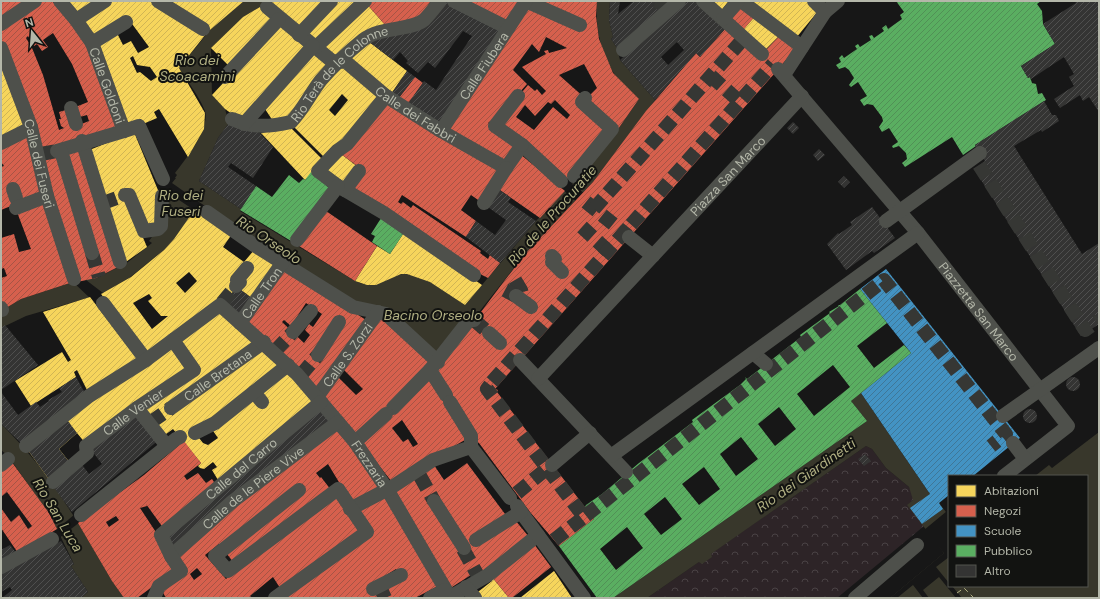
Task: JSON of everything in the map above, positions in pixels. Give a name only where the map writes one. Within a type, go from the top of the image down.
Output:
[{"type":"street","points":[[1,24],[35,1]]},
{"type":"street","name":"Calle Goldoni","points":[[60,1],[76,20],[92,43],[124,131],[139,126],[163,179]]},
{"type":"street","points":[[76,20],[105,1]]},
{"type":"street","points":[[158,1],[203,29]]},
{"type":"street","points":[[315,47],[364,1]]},
{"type":"street","name":"Rio Terà de le Colonne","points":[[315,47],[238,122],[260,127],[291,122],[320,81],[365,39],[378,33],[415,24],[423,20],[440,1]]},
{"type":"street","points":[[454,1],[508,28]]},
{"type":"street","points":[[526,1],[580,25]]},
{"type":"street","name":"Calle Fiubera","points":[[441,131],[526,1]]},
{"type":"street","points":[[623,50],[679,1]]},
{"type":"street","points":[[703,1],[762,54]]},
{"type":"street","points":[[814,1],[825,12]]},
{"type":"street","points":[[802,96],[781,72],[802,47],[825,12],[838,1]]},
{"type":"street","points":[[722,19],[736,2],[802,47]]},
{"type":"street","points":[[299,35],[326,3]]},
{"type":"street","name":"Calle dei Fabbri","points":[[267,7],[279,19],[332,62],[346,62],[386,96],[441,131],[506,168]]},
{"type":"street","points":[[225,77],[279,19]]},
{"type":"street","points":[[92,43],[126,22]]},
{"type":"street","name":"Calle dei Fuseri","points":[[1,48],[31,128],[39,154],[47,196],[74,279]]},
{"type":"street","points":[[386,96],[347,144],[337,151],[318,171],[342,188],[384,213],[474,275]]},
{"type":"street","points":[[518,96],[495,126],[567,179],[612,129],[582,102],[585,98]]},
{"type":"street","name":"Piazzetta San Marco","points":[[802,96],[918,233],[1068,426],[1026,459]]},
{"type":"street","name":"Piazza San Marco","points":[[538,379],[802,96]]},
{"type":"street","points":[[71,108],[76,124]]},
{"type":"street","points":[[1,143],[31,128]]},
{"type":"street","points":[[92,253],[59,151],[83,142],[124,131]]},
{"type":"street","points":[[83,142],[120,262]]},
{"type":"street","points":[[484,203],[522,145]]},
{"type":"street","points":[[886,221],[978,158]]},
{"type":"street","points":[[297,240],[358,171]]},
{"type":"street","points":[[125,195],[129,195],[144,231],[158,229],[161,226],[162,196]]},
{"type":"street","points":[[17,201],[47,196]]},
{"type":"street","points":[[207,212],[253,246],[283,262],[353,307],[386,314],[434,366],[467,445],[514,495],[517,515],[535,538],[550,544],[584,598]]},
{"type":"street","points":[[611,456],[753,352],[877,267],[918,233]]},
{"type":"street","points":[[629,237],[653,256]]},
{"type":"street","points":[[552,256],[556,259],[552,262],[562,272]]},
{"type":"street","name":"Calle Tron","points":[[240,324],[283,262]]},
{"type":"street","points":[[236,286],[240,282],[237,280],[247,268]]},
{"type":"street","points":[[516,296],[531,307]]},
{"type":"street","points":[[102,303],[146,360]]},
{"type":"street","name":"Frezzaria","points":[[26,446],[89,396],[146,360],[221,304],[240,324],[264,342],[300,376],[355,442],[390,488],[448,593]]},
{"type":"street","points":[[293,332],[311,311]]},
{"type":"street","name":"Calle S. Zorzi","points":[[319,399],[378,312]]},
{"type":"street","points":[[355,442],[390,411],[434,366],[470,319],[474,320]]},
{"type":"street","points":[[318,355],[339,322]]},
{"type":"street","points":[[489,334],[500,343]]},
{"type":"street","name":"Calle Venier","points":[[53,482],[87,453],[86,446],[137,408],[194,370],[173,340]]},
{"type":"street","name":"Calle Bretana","points":[[171,408],[264,342]]},
{"type":"street","points":[[1005,415],[1095,350]]},
{"type":"street","points":[[753,352],[766,364]]},
{"type":"street","points":[[520,360],[626,472]]},
{"type":"street","points":[[195,433],[215,423],[258,397],[288,365]]},
{"type":"street","name":"Calle del Carro","points":[[171,556],[161,535],[319,399]]},
{"type":"street","points":[[137,408],[167,446]]},
{"type":"street","name":"Calle de le Piere Vive","points":[[171,556],[233,502],[338,422]]},
{"type":"street","points":[[552,465],[590,433]]},
{"type":"street","points":[[81,515],[180,437]]},
{"type":"street","points":[[1005,475],[1026,459],[1013,444]]},
{"type":"street","points":[[352,508],[418,473],[433,460],[467,445]]},
{"type":"street","points":[[275,598],[367,532],[338,489],[228,571],[215,556],[299,490]]},
{"type":"street","points":[[434,501],[464,548]]},
{"type":"street","points":[[476,540],[517,515]]},
{"type":"street","points":[[430,598],[466,586],[478,576],[494,570],[535,538]]},
{"type":"street","points":[[1,567],[52,539]]},
{"type":"street","points":[[855,598],[917,546]]},
{"type":"street","points":[[154,598],[159,586],[181,571],[171,556]]},
{"type":"street","points":[[377,588],[401,575]]},
{"type":"street","points":[[466,586],[474,598]]},
{"type":"green space","points":[[866,446],[872,449],[886,468],[909,487],[913,495],[913,500],[908,505],[924,526],[837,598],[647,598]]},
{"type":"water","points":[[244,1],[265,1],[260,7],[243,17],[211,48],[212,95],[225,109],[229,123],[218,138],[199,181],[241,209],[240,211],[355,281],[363,284],[375,284],[395,275],[410,274],[427,280],[465,305],[536,221],[572,183],[616,132],[639,99],[622,83],[608,64],[599,38],[597,1],[610,1],[609,20],[613,37],[611,39],[617,48],[620,60],[655,100],[593,182],[526,253],[479,312],[478,311],[438,355],[200,203],[174,239],[164,250],[129,278],[101,294],[26,316],[1,328],[1,311],[21,299],[73,282],[99,277],[128,262],[152,243],[149,241],[154,234],[166,191],[177,175],[175,173],[201,135],[206,118],[205,111],[200,101],[179,68],[206,35],[207,29],[210,30]]},
{"type":"water","name":"Rio dei Giardinetti","points":[[861,393],[936,503],[939,503],[948,515],[948,587],[1088,587],[1088,475],[1036,475],[1049,465],[1052,468],[1099,432],[1099,598],[890,598],[944,553],[907,505],[913,500],[909,487],[886,468],[872,449],[866,446],[711,554],[712,557],[702,564],[699,562],[647,598],[613,598],[867,421],[851,401]]},
{"type":"water","name":"Rio San Luca","points":[[1,424],[30,455],[55,488],[124,598],[81,598],[88,592],[71,566],[74,564],[50,515],[8,456],[1,450]]},
{"type":"pier","points":[[575,177],[576,178],[572,184],[585,194],[577,202],[563,190]]},
{"type":"pier","points":[[173,178],[176,178],[172,183],[209,209],[208,210],[200,205],[197,210],[194,210],[164,190]]},
{"type":"pier","points":[[86,280],[103,293],[101,294],[102,296],[91,299],[73,282]]},
{"type":"pier","points":[[947,511],[948,512],[948,558],[936,567],[948,582],[948,587],[953,587],[962,598],[956,598],[939,577],[923,590],[929,598],[923,598],[913,585],[897,598],[890,598],[944,553],[924,530]]},
{"type":"pier","points":[[75,514],[80,522],[58,539],[55,531]]},
{"type":"building: Abitazioni","points":[[66,1],[150,1],[206,34],[179,68],[205,113],[204,129],[188,157],[159,109],[154,112],[157,118],[143,124],[141,119],[127,125],[96,37]],"holes":[[[127,17],[149,47],[138,53],[131,41],[123,45],[116,31]],[[133,56],[137,65],[150,67],[157,77],[151,81],[140,72],[137,73],[130,58]]]},
{"type":"building: Abitazioni","points":[[163,1],[244,1],[210,30]]},
{"type":"building: Abitazioni","points":[[265,1],[319,1],[325,6],[300,32]]},
{"type":"building: Abitazioni","points":[[334,1],[361,1],[316,45],[302,34]]},
{"type":"building: Abitazioni","points":[[707,1],[726,1],[728,2],[720,12]]},
{"type":"building: Abitazioni","points":[[746,1],[809,1],[819,10],[796,38]]},
{"type":"building: Abitazioni","points":[[366,3],[386,26],[334,60],[320,46]]},
{"type":"building: Abitazioni","points":[[260,7],[275,18],[230,67],[211,48],[243,17]]},
{"type":"building: Abitazioni","points":[[756,15],[781,34],[765,50],[743,30]]},
{"type":"building: Abitazioni","points":[[279,23],[308,46],[242,121],[225,109],[212,95]]},
{"type":"building: Abitazioni","points":[[368,41],[407,71],[391,94],[347,59]]},
{"type":"building: Abitazioni","points":[[314,49],[330,63],[291,115],[273,121],[263,106]]},
{"type":"building: Abitazioni","points":[[1,58],[27,128],[1,140]]},
{"type":"building: Abitazioni","points":[[344,64],[382,97],[326,159],[294,127],[325,83]],"holes":[[[342,94],[348,100],[335,116],[329,110]]]},
{"type":"building: Abitazioni","points":[[291,128],[324,161],[305,180],[261,133]]},
{"type":"building: Abitazioni","points":[[134,132],[160,195],[159,224],[146,228],[124,193],[147,247],[123,264],[87,151]]},
{"type":"building: Abitazioni","points":[[341,154],[358,167],[347,184],[324,169]]},
{"type":"building: Abitazioni","points":[[195,209],[232,234],[223,247],[244,262],[255,249],[276,263],[253,299],[237,287],[223,304],[149,356],[101,294],[131,277],[164,250],[174,239]],"holes":[[[189,272],[197,281],[185,293],[176,283]],[[149,294],[152,298],[148,301],[161,316],[168,316],[152,329],[133,303]]]},
{"type":"building: Abitazioni","points":[[405,231],[482,285],[465,305],[430,282],[407,274],[401,274],[376,285],[367,285],[355,281],[377,246],[390,254]]},
{"type":"building: Abitazioni","points":[[90,297],[139,361],[89,394],[77,370],[74,372],[76,377],[31,406],[15,381],[62,352],[68,362],[71,360],[43,312]]},
{"type":"building: Abitazioni","points":[[221,309],[284,366],[195,433],[203,443],[208,445],[218,438],[211,428],[287,369],[318,402],[218,480],[212,470],[217,467],[213,462],[204,469],[200,468],[198,466],[201,463],[173,429],[162,437],[141,409],[197,371],[177,342]]},
{"type":"building: Abitazioni","points":[[174,344],[191,370],[86,444],[77,433],[59,449],[71,464],[50,481],[27,449],[65,417]]},
{"type":"building: Abitazioni","points":[[554,571],[572,598],[520,598]]},
{"type":"building: Abitazioni","points":[[492,577],[509,598],[477,598],[474,595],[492,581]]},
{"type":"building: Negozi","points":[[1,1],[29,1],[1,21]]},
{"type":"building: Negozi","points":[[39,1],[52,1],[88,43],[118,129],[64,152],[81,147],[120,266],[96,278],[77,282],[15,76],[1,41],[1,29]],"holes":[[[53,33],[72,64],[88,102],[73,108],[76,118],[87,115],[89,121],[79,125],[69,109],[59,112],[61,126],[64,128],[59,130],[43,75],[32,48],[26,38],[28,36],[34,46],[37,44],[42,51],[48,47],[43,40]]]},
{"type":"building: Negozi","points":[[369,1],[431,1],[419,19],[386,26],[366,3]]},
{"type":"building: Negozi","points":[[458,1],[520,1],[507,23]]},
{"type":"building: Negozi","points":[[535,1],[597,1],[596,16],[599,39],[613,73],[639,99],[616,132],[608,125],[567,179],[498,126],[507,110],[528,85],[535,91],[537,89],[542,95],[546,91],[522,67],[546,54],[544,51],[548,50],[549,53],[567,48],[546,37],[539,52],[532,44],[513,70],[527,84],[505,109],[488,123],[519,144],[506,164],[446,129],[528,5]],"holes":[[[584,64],[597,88],[586,99],[559,75]],[[555,100],[570,115],[567,119],[553,107],[534,130],[516,117],[525,105],[535,116],[548,102],[551,104]]]},
{"type":"building: Negozi","points":[[741,5],[756,15],[743,30],[729,18]]},
{"type":"building: Negozi","points":[[725,29],[761,55],[781,34],[796,47],[782,65],[495,389],[498,390],[497,392],[594,519],[559,546],[530,512],[479,443],[470,437],[392,482],[359,440],[320,395],[335,374],[356,395],[363,389],[340,366],[383,316],[432,361],[435,373],[526,253],[593,182],[646,111],[696,53],[700,57]],"holes":[[[402,420],[418,444],[413,447],[408,439],[403,442],[392,428]]]},
{"type":"building: Negozi","points":[[415,77],[423,83],[407,105],[398,99]]},
{"type":"building: Negozi","points":[[386,100],[503,170],[481,202],[471,195],[461,210],[476,221],[466,237],[402,195],[398,202],[401,204],[403,202],[411,208],[413,205],[481,251],[480,253],[488,259],[490,255],[500,263],[488,278],[476,272],[351,187],[360,168],[341,154]]},
{"type":"building: Negozi","points":[[29,130],[43,193],[1,210],[1,167],[4,166],[1,162],[1,144]]},
{"type":"building: Negozi","points":[[520,154],[565,191],[540,218],[497,188]]},
{"type":"building: Negozi","points":[[46,200],[73,282],[21,299],[1,311],[1,278],[7,276],[4,268],[1,269],[1,238],[14,234],[19,252],[31,249],[17,212]]},
{"type":"building: Negozi","points":[[326,211],[377,246],[355,281],[299,246]]},
{"type":"building: Negozi","points":[[286,268],[369,322],[318,393],[246,326]],"holes":[[[306,303],[322,314],[313,327],[309,324],[305,330],[310,335],[304,343],[282,322],[284,320],[291,326]]]},
{"type":"building: Negozi","points":[[338,425],[368,465],[438,586],[415,598],[280,598],[371,535],[328,464],[316,473],[320,478],[321,477],[361,529],[280,588],[273,577],[250,596],[252,598],[166,598],[161,589],[187,573],[173,556]],"holes":[[[219,544],[234,563],[256,553],[226,579],[205,555]],[[197,568],[202,574],[194,580],[190,574]],[[396,569],[398,572],[370,585]]]},
{"type":"building: Negozi","points":[[184,441],[201,463],[184,476],[187,480],[198,473],[206,483],[212,479],[216,485],[164,529],[146,504],[147,506],[140,508],[165,546],[177,569],[137,598],[124,598],[112,581],[78,523],[144,475]],"holes":[[[116,516],[119,520],[109,527],[106,522]]]},
{"type":"building: Negozi","points":[[11,461],[49,513],[57,529],[18,553],[1,528],[1,508],[11,522],[19,515],[28,529],[32,526],[7,492],[1,497],[1,469]]},
{"type":"building: Negozi","points":[[467,463],[508,518],[515,520],[529,537],[486,571],[474,573],[449,589],[392,492],[434,465],[444,480]]},
{"type":"building: Negozi","points":[[534,544],[551,567],[512,598],[509,598],[492,577]]},
{"type":"building: Scuole","points":[[886,269],[1020,438],[974,475],[948,475],[948,496],[939,503],[943,509],[922,524],[910,508],[930,494],[861,393],[911,353],[860,289]]},
{"type":"building: Pubblico","points":[[896,1],[1041,1],[1037,4],[1042,11],[1043,24],[1055,44],[1021,66],[1028,78],[1030,77],[1032,83],[1036,84],[1038,94],[1042,93],[1046,100],[975,145],[976,146],[963,155],[952,137],[905,167],[902,163],[907,159],[906,153],[899,146],[893,148],[892,146],[898,142],[889,128],[882,132],[879,127],[883,121],[882,117],[873,105],[867,104],[864,106],[860,100],[867,96],[858,82],[851,87],[849,85],[854,78],[849,70],[845,67],[839,69],[836,65],[841,62],[839,58],[842,55],[844,58],[857,49],[855,46],[858,44],[860,47],[871,40],[869,36],[872,35],[874,38],[884,31],[882,28],[886,25],[888,29],[902,19],[900,15],[904,12]]},
{"type":"building: Pubblico","points":[[311,172],[329,188],[291,241],[240,210],[256,186],[272,197],[289,175],[299,183],[303,179],[305,180]]},
{"type":"building: Pubblico","points":[[383,215],[405,231],[390,254],[372,242],[375,236],[371,234]]},
{"type":"building: Pubblico","points":[[860,289],[887,323],[857,346],[874,368],[904,345],[911,353],[851,401],[867,421],[613,598],[597,598],[559,546],[594,519],[585,507],[586,505],[693,422],[692,420],[740,385],[746,379],[745,377],[747,379],[801,337],[800,335]],"holes":[[[833,365],[850,387],[814,416],[797,394]],[[779,407],[796,429],[775,446],[758,424]],[[741,437],[758,459],[736,476],[720,454]],[[704,467],[720,489],[699,505],[682,484]],[[665,497],[682,519],[661,535],[644,514]],[[627,527],[643,548],[616,570],[600,549]]]},
{"type":"building: Altro","points":[[447,1],[450,1],[502,28],[440,126],[407,105],[424,81],[436,90],[472,36],[463,31],[435,68],[428,62],[418,73],[406,63],[408,61],[400,52],[393,60],[368,41],[435,14]]},
{"type":"building: Altro","points":[[610,1],[620,1],[618,14],[634,1],[659,1],[668,6],[617,48],[611,39],[613,37],[609,20]]},
{"type":"building: Altro","points":[[684,1],[697,1],[725,29],[700,57],[696,53],[655,100],[620,60]],"holes":[[[677,42],[684,50],[668,65],[661,57]]]},
{"type":"building: Altro","points":[[1075,1],[1099,1],[1099,112],[1089,97],[1083,101],[1080,95],[1060,108],[1054,99],[1074,86],[1069,77],[1074,74],[1064,57],[1031,79],[1030,77],[1028,78],[1021,66],[1055,44],[1043,24],[1076,3]]},
{"type":"building: Altro","points":[[407,71],[415,77],[398,99],[391,94]]},
{"type":"building: Altro","points":[[1044,101],[1052,115],[1056,115],[1059,121],[1042,132],[1041,130],[1014,146],[1082,254],[1099,243],[1099,324],[1081,336],[974,169],[985,161],[975,145]]},
{"type":"building: Altro","points":[[793,122],[799,128],[793,134],[787,128]]},
{"type":"building: Altro","points":[[229,123],[260,133],[273,147],[253,178],[231,163],[228,167],[256,186],[241,209],[199,181],[218,138]]},
{"type":"building: Altro","points":[[819,149],[825,155],[818,161],[813,155]]},
{"type":"building: Altro","points":[[844,176],[850,182],[844,188],[838,182]]},
{"type":"building: Altro","points":[[497,188],[511,198],[508,202],[536,221],[500,263],[466,237],[476,221],[495,235],[506,220],[485,205]]},
{"type":"building: Altro","points":[[872,207],[895,238],[874,253],[872,251],[846,270],[827,244],[838,233],[839,234],[852,225],[850,222]]},
{"type":"building: Altro","points":[[237,287],[253,299],[239,319],[223,304]]},
{"type":"building: Altro","points":[[5,325],[38,365],[1,390],[1,328]]},
{"type":"building: Altro","points":[[76,377],[86,395],[22,444],[1,424],[1,392],[18,415],[36,402],[40,407],[49,401],[48,400],[62,392],[59,388]]},
{"type":"building: Altro","points":[[1070,377],[1076,377],[1080,381],[1080,387],[1076,391],[1070,391],[1066,387],[1066,381]]},
{"type":"building: Altro","points":[[321,404],[335,421],[173,552],[163,536]]},
{"type":"building: Altro","points":[[1027,409],[1033,409],[1037,413],[1037,419],[1033,423],[1027,423],[1023,419],[1023,413]]},
{"type":"building: Altro","points":[[136,411],[160,439],[72,512],[52,485],[80,462],[89,474],[102,464],[88,446]]},
{"type":"building: Altro","points":[[65,417],[77,433],[59,449],[71,464],[50,481],[27,449]]},
{"type":"building: Altro","points":[[865,454],[871,461],[864,466],[858,459]]},
{"type":"building: Altro","points":[[61,541],[74,564],[71,566],[88,592],[81,598],[2,598],[12,590],[10,587],[1,592],[1,572]]},
{"type":"building: Altro","points":[[10,545],[17,554],[1,563],[1,550]]},
{"type":"ferry route","points":[[957,593],[964,588],[974,598]]},
{"type":"tunnel","points":[[656,1],[671,9]]},
{"type":"tunnel","points":[[594,209],[744,38]]},
{"type":"tunnel","points":[[492,382],[773,64]]},
{"type":"tunnel","points":[[711,76],[740,102]]},
{"type":"tunnel","points":[[41,154],[57,151]]},
{"type":"tunnel","points":[[979,165],[1085,330],[1099,320]]},
{"type":"tunnel","points":[[103,203],[125,195]]},
{"type":"tunnel","points":[[586,202],[628,236]]},
{"type":"tunnel","points":[[582,227],[608,251]]},
{"type":"tunnel","points":[[92,253],[99,277]]},
{"type":"tunnel","points":[[515,280],[521,290],[524,302]]},
{"type":"tunnel","points":[[490,385],[487,389],[584,517],[884,280],[1006,434],[991,446]]},
{"type":"tunnel","points":[[222,303],[236,286]]},
{"type":"tunnel","points":[[505,290],[516,296]]},
{"type":"tunnel","points":[[474,320],[489,333]]},
{"type":"tunnel","points":[[275,351],[293,332]]},
{"type":"tunnel","points":[[301,375],[318,355]]},
{"type":"tunnel","points":[[151,422],[171,408]]},
{"type":"tunnel","points":[[517,493],[550,466]]},
{"type":"tunnel","points":[[420,476],[434,501]]},
{"type":"tunnel","points":[[554,540],[584,517]]},
{"type":"tunnel","points":[[463,549],[477,574]]},
{"type":"tunnel","points":[[381,589],[385,598]]},
{"type":"water label","name":"Rio dei Scoacamini","points":[[197,68]]},
{"type":"water label","name":"Rio dei Fuseri","points":[[181,204]]},
{"type":"water label","name":"Rio de le Procuratie","points":[[552,215]]},
{"type":"water label","name":"Rio Orseolo","points":[[269,240]]},
{"type":"water label","name":"Bacino Orseolo","points":[[433,315]]}]
